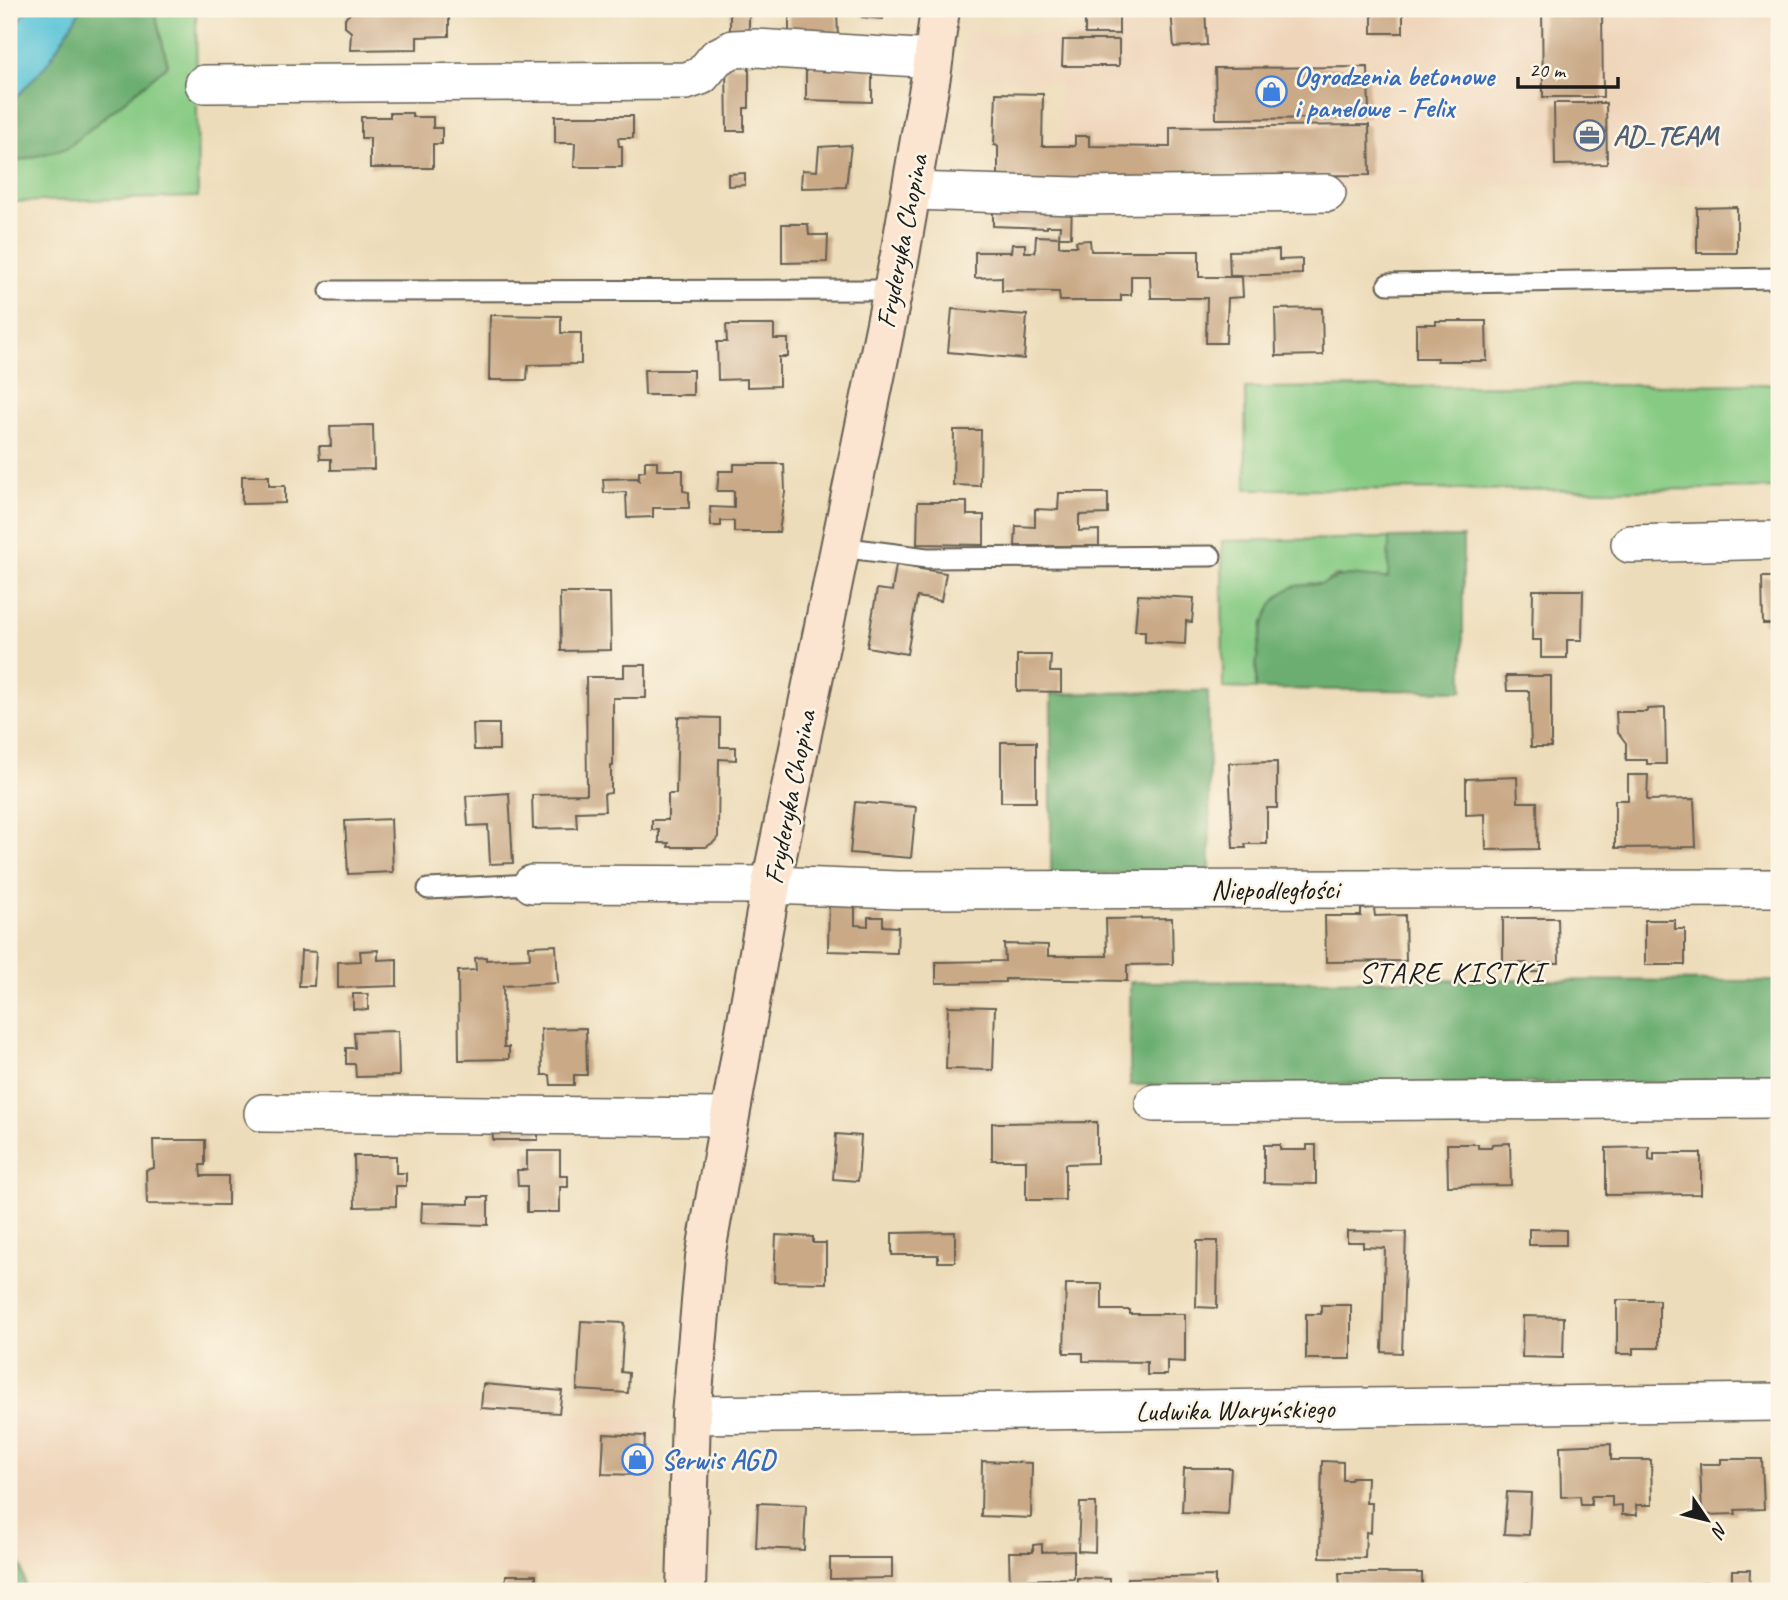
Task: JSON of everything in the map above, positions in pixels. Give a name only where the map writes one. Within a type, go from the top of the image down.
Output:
[{"type":"main road","name":"Fryderyka Chopina","points":[[686,1591],[691,1415],[705,1257],[771,885],[893,290],[934,59],[940,9]]},
{"type":"street","points":[[204,84],[686,81],[701,76],[717,57],[733,49],[756,48],[934,59]]},
{"type":"street","points":[[911,191],[1077,196],[1327,194]]},
{"type":"street","points":[[1630,544],[1779,540]]},
{"type":"street","name":"Niepodległości","points":[[532,884],[771,885],[898,890],[1779,888]]},
{"type":"street","points":[[1154,1103],[1779,1099]]},
{"type":"street","points":[[263,1113],[728,1117]]},
{"type":"street","name":"Ludwika Waryńskiego","points":[[691,1415],[1779,1402]]},
{"type":"lane","points":[[1388,284],[1779,278]]},
{"type":"lane","points":[[330,291],[893,290]]},
{"type":"lane","points":[[840,547],[927,558],[1211,555]]},
{"type":"lane","points":[[428,889],[532,884]]},
{"type":"shaded area","points":[[1119,9],[1779,9],[1779,69],[1764,70],[1769,186],[1173,187],[1058,148],[1060,83],[959,78],[967,33],[1119,34]]},
{"type":"shaded area","points":[[9,1403],[481,1408],[663,1417],[652,1578],[22,1568],[9,1532]]},
{"type":"green space","points":[[81,9],[154,9],[168,65],[67,148],[9,163],[9,105],[47,64]]},
{"type":"green space","points":[[154,9],[196,9],[198,197],[9,202],[9,163],[67,148],[168,65]]},
{"type":"green space","points":[[1779,384],[1779,488],[1246,489],[1245,388]]},
{"type":"green space","points":[[1463,537],[1463,691],[1256,689],[1261,631],[1272,604],[1281,594],[1293,587],[1320,584],[1346,575],[1388,578],[1389,538]]},
{"type":"green space","points":[[1389,538],[1389,578],[1336,576],[1322,584],[1310,583],[1263,621],[1256,667],[1256,689],[1223,688],[1222,541]]},
{"type":"green space","points":[[1208,691],[1210,873],[1051,873],[1051,694]]},
{"type":"green space","points":[[1779,981],[1779,1082],[1130,1085],[1130,982]]},
{"type":"green space","points":[[9,1532],[22,1568],[26,1591],[9,1591]]},
{"type":"water","points":[[26,9],[81,9],[47,64],[9,105],[9,40]]},
{"type":"building","points":[[350,9],[449,9],[449,36],[417,37],[417,49],[350,50],[351,32],[345,27],[345,18],[351,13]]},
{"type":"building","points":[[730,9],[749,9],[749,31],[730,31]]},
{"type":"building","points":[[789,9],[837,9],[838,39],[789,37]]},
{"type":"building","points":[[862,9],[884,9],[883,19],[862,17]]},
{"type":"building","points":[[1052,9],[1052,15],[998,11]]},
{"type":"building","points":[[1098,9],[1119,9],[1119,34],[1085,34],[1085,15],[1098,15]]},
{"type":"building","points":[[1171,9],[1205,9],[1207,45],[1174,47]]},
{"type":"building","points":[[1372,9],[1403,9],[1403,33],[1372,33]]},
{"type":"building","points":[[1542,9],[1602,9],[1603,97],[1543,97]]},
{"type":"building","points":[[1063,40],[1119,40],[1119,66],[1062,66]]},
{"type":"building","points":[[726,66],[749,66],[749,108],[744,108],[744,131],[727,131]]},
{"type":"building","points":[[806,66],[872,68],[872,102],[806,100]]},
{"type":"building","points":[[1368,67],[1369,118],[1216,119],[1215,68]]},
{"type":"building","points":[[996,93],[1043,94],[1042,146],[1075,146],[1075,136],[1089,136],[1089,146],[1170,147],[1170,127],[1369,125],[1370,175],[1172,177],[998,187],[998,146],[994,145]]},
{"type":"building","points":[[1554,103],[1606,103],[1607,164],[1555,165]]},
{"type":"building","points":[[390,113],[433,117],[433,128],[442,128],[442,144],[433,144],[433,168],[370,168],[370,138],[361,138],[361,117],[390,117]]},
{"type":"building","points":[[555,116],[633,116],[633,138],[618,138],[619,146],[622,146],[622,167],[574,167],[575,143],[555,143]]},
{"type":"building","points":[[851,145],[846,187],[801,188],[802,170],[817,171],[819,147]]},
{"type":"building","points":[[745,173],[745,185],[728,186],[728,174]]},
{"type":"building","points":[[993,200],[1072,202],[1071,237],[1059,237],[1060,226],[993,226]]},
{"type":"building","points":[[1737,207],[1737,253],[1697,253],[1697,208]]},
{"type":"building","points":[[782,224],[808,224],[809,235],[828,235],[827,262],[782,263]]},
{"type":"building","points":[[1036,236],[1059,237],[1059,246],[1077,246],[1076,241],[1090,240],[1091,251],[1199,251],[1199,277],[1242,277],[1243,297],[1228,298],[1226,343],[1206,343],[1207,298],[1151,298],[1150,276],[1131,276],[1131,295],[1121,295],[1121,301],[1060,301],[1059,292],[1002,291],[1002,277],[975,278],[975,252],[1011,252],[1012,244],[1025,244],[1025,252],[1035,252]]},
{"type":"building","points":[[1279,250],[1279,260],[1302,259],[1302,274],[1230,276],[1229,251]]},
{"type":"building","points":[[1322,308],[1323,355],[1276,356],[1275,309]]},
{"type":"building","points":[[952,309],[1027,315],[1024,359],[948,352]]},
{"type":"building","points":[[490,315],[561,316],[561,333],[581,333],[581,364],[528,365],[527,380],[489,380]]},
{"type":"building","points":[[1436,321],[1486,321],[1487,361],[1437,361],[1437,358],[1416,358],[1416,324],[1436,324]]},
{"type":"building","points":[[726,325],[774,325],[774,339],[788,339],[788,357],[779,357],[779,386],[747,387],[747,379],[718,380],[717,342],[727,342]]},
{"type":"building","points":[[644,370],[693,370],[693,395],[645,395]]},
{"type":"building","points":[[373,425],[374,469],[331,470],[331,459],[320,459],[319,446],[331,446],[330,426]]},
{"type":"building","points":[[954,430],[981,430],[980,486],[953,485]]},
{"type":"building","points":[[645,461],[657,461],[657,470],[683,470],[683,491],[689,492],[689,508],[653,508],[653,517],[627,518],[626,492],[604,493],[603,479],[639,480],[639,472],[645,471]]},
{"type":"building","points":[[734,464],[784,464],[785,492],[779,532],[734,532],[734,521],[721,521],[721,526],[711,526],[710,507],[734,508],[734,491],[717,491],[719,471],[734,471]]},
{"type":"building","points":[[242,476],[269,476],[269,486],[285,486],[285,503],[242,504]]},
{"type":"building","points":[[1059,493],[1108,493],[1108,514],[1079,515],[1079,531],[1099,530],[1099,546],[1015,546],[1016,526],[1035,527],[1035,509],[1058,510]]},
{"type":"building","points":[[918,502],[967,502],[967,515],[984,515],[984,545],[917,544]]},
{"type":"building","points":[[896,565],[946,573],[941,601],[917,597],[907,654],[867,647],[877,589],[892,591]]},
{"type":"building","points":[[1762,577],[1779,577],[1779,624],[1763,624]]},
{"type":"building","points":[[1533,590],[1583,590],[1582,640],[1567,640],[1567,658],[1541,658],[1541,640],[1532,640]]},
{"type":"building","points":[[560,593],[610,593],[611,650],[561,651]]},
{"type":"building","points":[[1138,595],[1194,598],[1192,622],[1186,621],[1185,644],[1145,642],[1145,631],[1135,631]]},
{"type":"building","points":[[1017,655],[1051,655],[1050,672],[1061,672],[1061,692],[1017,691]]},
{"type":"building","points":[[624,665],[646,665],[646,698],[613,698],[613,766],[611,793],[604,794],[605,811],[576,812],[577,828],[533,829],[532,795],[587,794],[586,677],[624,677]]},
{"type":"building","points":[[1506,676],[1551,676],[1551,747],[1531,747],[1529,691],[1507,691]]},
{"type":"building","points":[[1665,708],[1666,764],[1626,760],[1626,743],[1617,731],[1616,712],[1647,712],[1647,709]]},
{"type":"building","points":[[678,717],[720,718],[720,747],[736,747],[736,760],[719,759],[718,837],[706,847],[668,847],[669,843],[659,843],[659,830],[652,830],[652,820],[668,820],[668,794],[676,794]]},
{"type":"building","points":[[473,724],[499,724],[499,750],[474,750]]},
{"type":"building","points":[[1001,742],[1036,742],[1036,802],[1001,802]]},
{"type":"building","points":[[1277,762],[1277,808],[1267,808],[1267,844],[1245,844],[1246,848],[1233,848],[1229,763]]},
{"type":"building","points":[[1628,775],[1648,775],[1647,800],[1694,799],[1696,847],[1615,848],[1615,800],[1628,800]]},
{"type":"building","points":[[1517,777],[1518,802],[1537,802],[1538,849],[1486,850],[1485,814],[1466,815],[1466,779]]},
{"type":"building","points":[[509,793],[513,863],[490,864],[488,825],[468,826],[466,796]]},
{"type":"building","points":[[855,802],[916,807],[911,858],[850,853]]},
{"type":"building","points":[[391,819],[393,872],[348,874],[345,821]]},
{"type":"building","points":[[829,897],[855,898],[855,925],[868,926],[868,917],[883,917],[883,926],[898,927],[897,953],[828,951]]},
{"type":"building","points":[[1374,908],[1375,916],[1405,915],[1406,961],[1326,962],[1325,916],[1361,916],[1361,909]]},
{"type":"building","points":[[1172,918],[1173,964],[1127,965],[1127,981],[1005,979],[1005,982],[936,983],[936,962],[1005,961],[1004,944],[1048,945],[1048,956],[1107,956],[1106,919]]},
{"type":"building","points":[[1503,918],[1558,918],[1559,963],[1540,963],[1540,972],[1527,972],[1527,963],[1503,963]]},
{"type":"building","points":[[1645,920],[1675,920],[1675,929],[1685,929],[1685,965],[1645,965]]},
{"type":"building","points":[[556,945],[558,983],[503,986],[504,1047],[509,1047],[509,1059],[459,1060],[458,971],[476,970],[475,958],[530,958],[529,946]]},
{"type":"building","points":[[378,950],[378,960],[397,959],[397,986],[338,988],[338,962],[361,961],[360,951]]},
{"type":"building","points":[[301,951],[316,952],[314,986],[299,986]]},
{"type":"building","points":[[353,994],[368,994],[368,1010],[353,1009]]},
{"type":"building","points":[[948,1006],[995,1007],[993,1070],[946,1069]]},
{"type":"building","points":[[586,1028],[587,1075],[574,1075],[574,1085],[551,1085],[550,1075],[542,1075],[541,1029]]},
{"type":"building","points":[[398,1031],[399,1076],[356,1077],[355,1064],[346,1064],[346,1048],[355,1048],[354,1032]]},
{"type":"building","points":[[1097,1122],[1097,1163],[1065,1164],[1065,1200],[1026,1200],[1026,1160],[992,1160],[992,1123]]},
{"type":"building","points":[[492,1123],[538,1124],[538,1140],[493,1140]]},
{"type":"building","points":[[836,1134],[861,1136],[858,1181],[833,1179]]},
{"type":"building","points":[[153,1140],[205,1140],[205,1165],[200,1165],[201,1176],[228,1176],[228,1205],[147,1204],[146,1170],[154,1168]]},
{"type":"building","points":[[1510,1143],[1511,1185],[1448,1186],[1447,1144],[1478,1144],[1478,1148],[1491,1148],[1492,1144]]},
{"type":"building","points":[[1264,1145],[1280,1145],[1280,1150],[1307,1150],[1307,1145],[1316,1145],[1316,1184],[1264,1183]]},
{"type":"building","points":[[1649,1147],[1649,1160],[1654,1161],[1654,1153],[1701,1153],[1701,1194],[1606,1195],[1606,1148]]},
{"type":"building","points":[[527,1151],[560,1151],[560,1176],[568,1176],[568,1187],[560,1187],[560,1212],[527,1212],[527,1186],[518,1186],[517,1170],[527,1170]]},
{"type":"building","points":[[354,1156],[396,1156],[396,1173],[406,1173],[406,1186],[396,1186],[396,1206],[355,1207]]},
{"type":"building","points":[[469,1197],[488,1197],[488,1225],[421,1223],[422,1203],[469,1204]]},
{"type":"building","points":[[1529,1229],[1566,1230],[1566,1245],[1529,1245]]},
{"type":"building","points":[[1347,1231],[1406,1232],[1402,1353],[1382,1352],[1385,1248],[1363,1247],[1363,1242],[1347,1242]]},
{"type":"building","points":[[955,1232],[955,1262],[938,1262],[938,1255],[892,1255],[892,1233]]},
{"type":"building","points":[[776,1235],[813,1237],[813,1243],[826,1243],[826,1283],[774,1282]]},
{"type":"building","points":[[1197,1241],[1218,1241],[1217,1308],[1196,1307]]},
{"type":"building","points":[[1066,1284],[1102,1284],[1102,1310],[1130,1310],[1130,1314],[1185,1314],[1185,1362],[1167,1361],[1167,1375],[1147,1375],[1147,1362],[1083,1361],[1083,1353],[1064,1353]]},
{"type":"building","points":[[1617,1300],[1659,1300],[1659,1348],[1633,1348],[1633,1354],[1617,1354]]},
{"type":"building","points":[[1321,1305],[1351,1305],[1351,1359],[1306,1359],[1306,1314],[1321,1314]]},
{"type":"building","points":[[1523,1316],[1564,1317],[1563,1358],[1522,1357]]},
{"type":"building","points":[[581,1321],[624,1323],[621,1372],[629,1373],[628,1393],[577,1390]]},
{"type":"building","points":[[483,1384],[562,1391],[559,1413],[481,1408]]},
{"type":"building","points":[[604,1434],[645,1436],[643,1475],[602,1474]]},
{"type":"building","points":[[1611,1444],[1611,1460],[1651,1460],[1652,1505],[1636,1505],[1637,1515],[1622,1515],[1622,1505],[1612,1506],[1612,1496],[1591,1496],[1591,1505],[1581,1505],[1580,1496],[1561,1497],[1560,1446]]},
{"type":"building","points":[[1721,1459],[1762,1459],[1764,1509],[1735,1510],[1736,1514],[1702,1515],[1700,1464],[1721,1464]]},
{"type":"building","points":[[982,1461],[1032,1463],[1031,1518],[981,1516]]},
{"type":"building","points":[[1322,1461],[1343,1462],[1343,1480],[1367,1477],[1366,1503],[1372,1503],[1371,1533],[1366,1532],[1365,1558],[1320,1557]]},
{"type":"building","points":[[1184,1468],[1231,1468],[1228,1514],[1182,1512]]},
{"type":"building","points":[[1507,1492],[1531,1493],[1529,1535],[1504,1534]]},
{"type":"building","points":[[758,1503],[806,1505],[804,1550],[756,1548]]},
{"type":"building","points":[[1080,1503],[1096,1503],[1095,1552],[1078,1551]]},
{"type":"building","points":[[1042,1544],[1042,1552],[1074,1551],[1074,1578],[1025,1580],[1025,1591],[1010,1591],[1009,1552],[1033,1552],[1033,1545]]},
{"type":"building","points":[[830,1558],[892,1558],[892,1578],[830,1579]]},
{"type":"building","points":[[1732,1570],[1750,1570],[1749,1591],[1732,1591]]},
{"type":"building","points":[[1339,1573],[1422,1573],[1422,1591],[1340,1591]]},
{"type":"building","points":[[506,1575],[536,1575],[536,1591],[505,1591]]},
{"type":"building","points":[[1215,1576],[1215,1591],[1127,1591],[1127,1578]]},
{"type":"building","points":[[1077,1578],[1110,1579],[1110,1591],[1076,1591]]},
{"type":"building","points":[[1702,1582],[1729,1582],[1729,1591],[1702,1591]]},
{"type":"building","points":[[1514,1584],[1544,1587],[1544,1591],[1514,1591]]},
{"type":"place","name":"Ogrodzenia betonowe i panelowe - Felix","points":[[1271,91]]},
{"type":"place","name":"AD_TEAM","points":[[1590,135]]},
{"type":"place","name":"Serwis AGD","points":[[638,1459]]},
{"type":"district","name":"STARE KISTKI","points":[[1452,972]]}]
